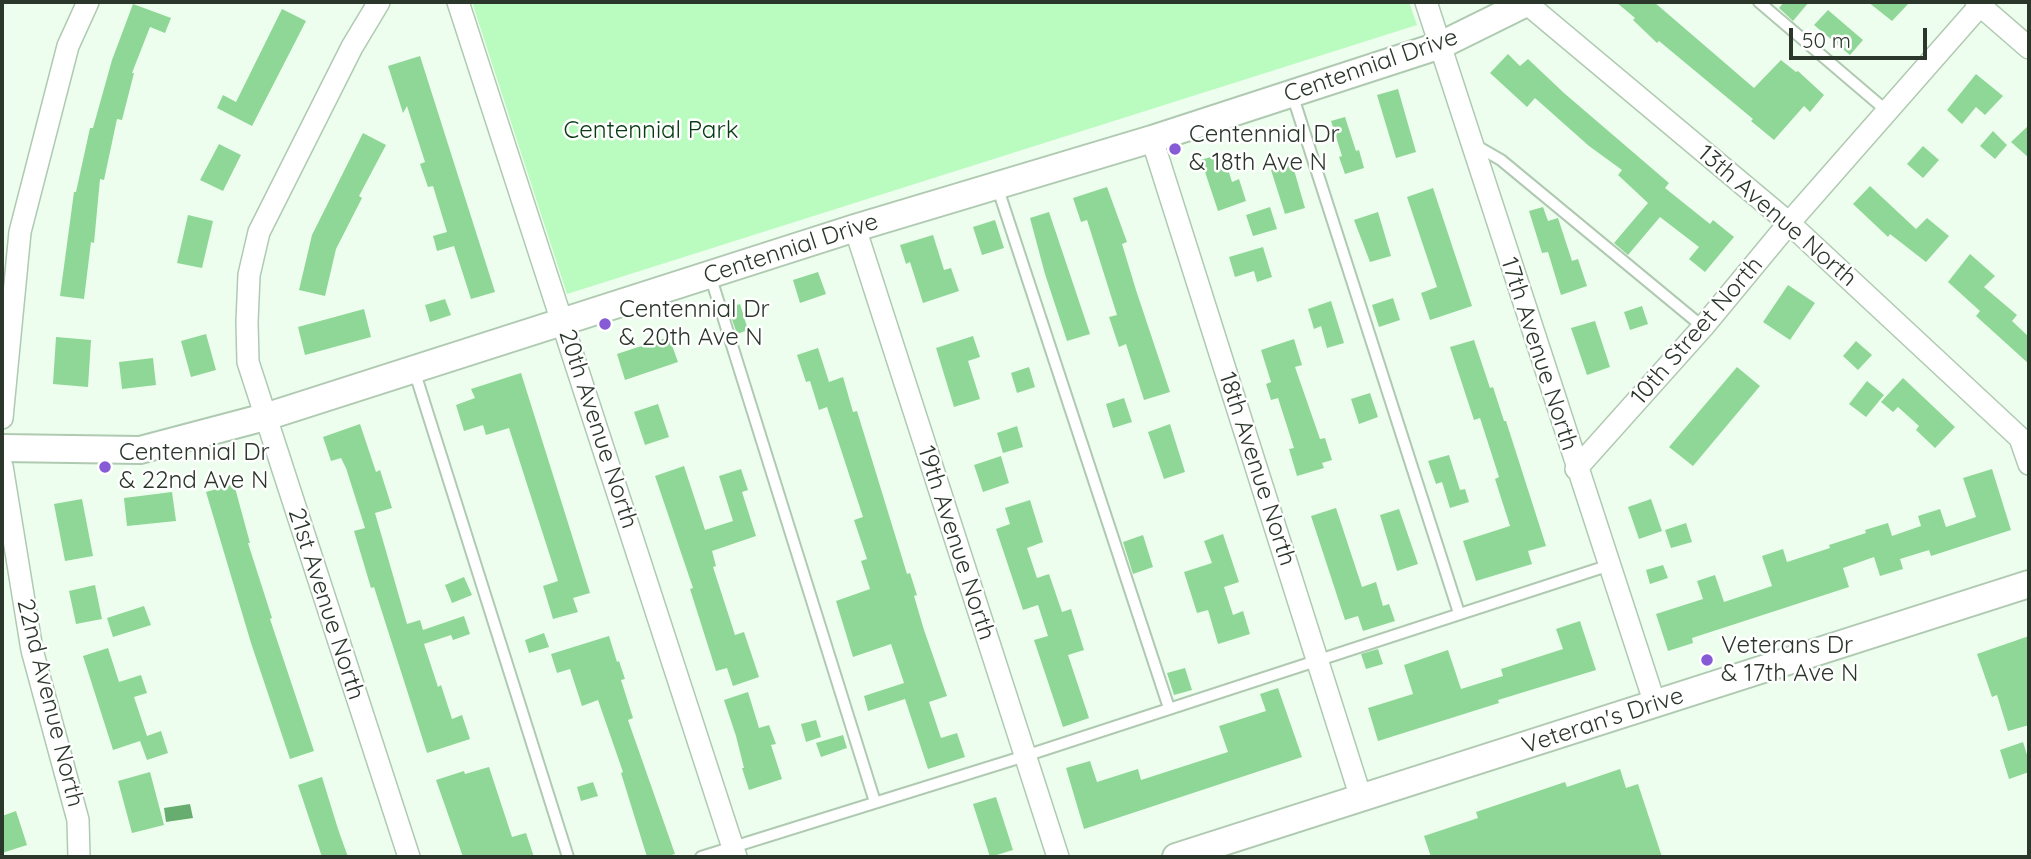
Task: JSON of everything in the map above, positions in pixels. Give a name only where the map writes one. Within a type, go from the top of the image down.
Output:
[{"type":"street","points":[[2,418],[20,232],[68,46],[88,2]]},
{"type":"street","name":"21st Avenue North","points":[[379,2],[352,47],[259,232],[249,275],[248,362],[410,857]]},
{"type":"street","name":"20th Avenue North","points":[[458,2],[734,852]]},
{"type":"street","name":"17th Avenue North","points":[[1426,2],[1576,469],[1655,704]]},
{"type":"street","name":"Centennial Drive","points":[[2,448],[139,450],[265,417],[855,228],[1152,139],[1441,45],[1526,2]]},
{"type":"street","name":"13th Avenue North","points":[[1526,2],[1789,223],[2025,436]]},
{"type":"street","points":[[1979,3],[2029,48]]},
{"type":"street","name":"10th Street North","points":[[1576,469],[1703,327],[1979,3]]},
{"type":"street","name":"18th Avenue North","points":[[1152,139],[1361,798]]},
{"type":"street","name":"19th Avenue North","points":[[855,228],[1058,857]]},
{"type":"street","points":[[2025,436],[2029,464]]},
{"type":"street","name":"22nd Avenue North","points":[[2,466],[32,650],[78,820],[79,857]]},
{"type":"street","name":"Veteran's Drive","points":[[1175,857],[2029,584]]},
{"type":"lane","points":[[1759,2],[1888,112]]},
{"type":"lane","points":[[1292,94],[1459,613]]},
{"type":"lane","points":[[1470,142],[1501,160],[1703,327]]},
{"type":"lane","points":[[997,186],[1170,708]]},
{"type":"lane","points":[[710,275],[875,803]]},
{"type":"lane","points":[[414,370],[568,857]]},
{"type":"lane","points":[[701,857],[734,852],[875,803],[1610,565]]},
{"type":"green space","name":"Centennial Park","points":[[472,2],[1409,2],[1417,25],[567,294]]},
{"type":"shaded area","points":[[190,804],[193,818],[166,822],[164,808]]},
{"type":"building","points":[[1616,2],[1654,2],[1754,88],[1781,60],[1798,71],[1824,95],[1810,112],[1804,106],[1774,140],[1751,121],[1753,119],[1659,41],[1657,43],[1633,20],[1635,18]]},
{"type":"building","points":[[1784,2],[1809,2],[1793,21],[1779,8]]},
{"type":"building","points":[[1868,2],[1910,2],[1892,21]]},
{"type":"building","points":[[133,4],[171,18],[165,33],[150,27],[132,73],[122,120],[117,119],[104,180],[100,179],[94,243],[91,242],[84,299],[60,296],[74,192],[90,128],[93,128],[112,60]]},
{"type":"building","points":[[282,9],[306,21],[252,126],[217,108],[223,95],[236,102]]},
{"type":"building","points":[[1828,10],[1863,40],[1850,55],[1814,25]]},
{"type":"building","points":[[1508,54],[1520,66],[1528,59],[1669,183],[1665,188],[1710,224],[1713,220],[1734,237],[1705,272],[1689,259],[1699,247],[1660,217],[1628,255],[1614,243],[1648,203],[1618,175],[1622,170],[1589,146],[1535,98],[1527,107],[1490,73]]},
{"type":"building","points":[[420,56],[495,292],[471,299],[454,246],[437,251],[433,236],[447,232],[433,186],[428,187],[420,164],[425,162],[407,106],[403,113],[388,66]]},
{"type":"building","points":[[1976,74],[2003,96],[1985,115],[1976,107],[1962,124],[1947,110]]},
{"type":"building","points":[[1398,89],[1416,152],[1396,158],[1377,95]]},
{"type":"building","points":[[1345,117],[1364,168],[1345,174],[1331,121]]},
{"type":"building","points":[[2029,125],[2029,158],[2011,142]]},
{"type":"building","points":[[1993,131],[2007,145],[1995,159],[1980,146]]},
{"type":"building","points":[[363,133],[386,145],[359,196],[362,198],[336,249],[325,296],[299,290],[312,235]]},
{"type":"building","points":[[219,144],[241,155],[223,191],[200,180]]},
{"type":"building","points":[[1923,146],[1939,160],[1923,178],[1907,164]]},
{"type":"building","points":[[1223,153],[1232,182],[1239,179],[1246,201],[1218,211],[1201,160]]},
{"type":"building","points":[[1292,163],[1305,208],[1285,214],[1271,170]]},
{"type":"building","points":[[1870,186],[1916,229],[1927,218],[1949,236],[1926,262],[1890,234],[1888,237],[1853,204]]},
{"type":"building","points":[[1107,187],[1127,242],[1122,244],[1170,392],[1144,400],[1126,344],[1119,347],[1109,317],[1117,315],[1087,220],[1081,222],[1073,198]]},
{"type":"building","points":[[1433,188],[1472,306],[1430,320],[1421,293],[1437,287],[1407,197]]},
{"type":"building","points":[[1270,207],[1277,229],[1253,236],[1246,215]]},
{"type":"building","points":[[1543,207],[1548,221],[1558,218],[1572,261],[1578,259],[1587,286],[1561,295],[1548,252],[1542,253],[1529,211]]},
{"type":"building","points":[[1049,212],[1090,334],[1067,341],[1030,218]]},
{"type":"building","points":[[1378,212],[1391,256],[1370,262],[1354,220]]},
{"type":"building","points":[[188,215],[213,221],[202,268],[177,263]]},
{"type":"building","points":[[995,220],[1004,248],[982,255],[973,227]]},
{"type":"building","points":[[933,235],[944,270],[951,268],[959,291],[923,303],[910,262],[906,264],[900,245]]},
{"type":"building","points":[[1263,247],[1272,277],[1257,282],[1254,271],[1235,277],[1229,257]]},
{"type":"building","points":[[1970,254],[1995,276],[1984,287],[2017,315],[2012,321],[2029,337],[2029,364],[1976,316],[1980,311],[1948,282]]},
{"type":"building","points":[[818,272],[826,294],[800,303],[793,280]]},
{"type":"building","points":[[1788,285],[1815,303],[1790,340],[1763,322]]},
{"type":"building","points":[[1393,298],[1400,320],[1379,327],[1372,305]]},
{"type":"building","points":[[445,299],[451,315],[430,322],[425,305]]},
{"type":"building","points":[[1331,301],[1344,343],[1327,348],[1321,326],[1314,329],[1308,309]]},
{"type":"building","points":[[740,304],[748,330],[737,334],[728,308]]},
{"type":"building","points":[[1642,306],[1648,324],[1630,330],[1624,312]]},
{"type":"building","points":[[364,309],[371,337],[305,355],[298,327]]},
{"type":"building","points":[[1595,321],[1610,367],[1587,375],[1571,328]]},
{"type":"building","points":[[206,334],[216,370],[191,377],[181,341]]},
{"type":"building","points":[[973,336],[980,357],[968,361],[980,399],[954,407],[936,348]]},
{"type":"building","points":[[56,337],[91,340],[88,387],[53,384]]},
{"type":"building","points":[[669,337],[678,362],[625,380],[617,354]]},
{"type":"building","points":[[1294,339],[1302,365],[1295,367],[1320,439],[1325,438],[1332,460],[1322,463],[1324,468],[1297,476],[1289,449],[1294,448],[1278,398],[1271,400],[1266,384],[1271,382],[1261,350]]},
{"type":"building","points":[[1474,340],[1490,388],[1493,387],[1506,421],[1546,546],[1528,551],[1532,564],[1476,581],[1463,541],[1510,526],[1495,479],[1499,477],[1480,418],[1474,420],[1450,347]]},
{"type":"building","points":[[1856,341],[1872,355],[1858,370],[1843,356]]},
{"type":"building","points":[[818,348],[829,382],[843,377],[853,412],[857,411],[907,574],[910,573],[917,595],[914,596],[924,630],[947,696],[929,702],[941,738],[957,733],[965,757],[928,769],[905,699],[868,711],[864,696],[904,683],[891,644],[853,657],[836,601],[870,589],[861,561],[867,559],[854,520],[863,517],[827,407],[819,410],[810,381],[806,382],[797,355]]},
{"type":"building","points":[[153,358],[156,385],[122,389],[119,362]]},
{"type":"building","points":[[1029,367],[1035,387],[1017,393],[1011,373]]},
{"type":"building","points":[[1737,367],[1760,386],[1693,466],[1669,447]]},
{"type":"building","points":[[521,373],[590,593],[573,598],[578,612],[553,619],[543,586],[558,581],[509,428],[486,435],[483,425],[464,431],[456,405],[475,398],[471,389]]},
{"type":"building","points":[[1903,378],[1955,427],[1935,448],[1916,430],[1919,426],[1898,407],[1893,412],[1881,402]]},
{"type":"building","points":[[1867,381],[1884,395],[1866,417],[1849,404]]},
{"type":"building","points":[[1370,393],[1378,417],[1359,424],[1351,399]]},
{"type":"building","points":[[1124,398],[1132,422],[1113,428],[1106,404]]},
{"type":"building","points":[[658,404],[669,437],[645,445],[634,412]]},
{"type":"building","points":[[360,424],[376,472],[380,470],[392,508],[375,513],[407,624],[420,620],[423,630],[464,616],[470,634],[453,640],[451,635],[424,644],[452,719],[462,715],[470,739],[427,753],[354,531],[365,528],[346,468],[341,458],[331,461],[323,437]]},
{"type":"building","points":[[1170,424],[1185,472],[1164,479],[1148,432]]},
{"type":"building","points":[[1017,426],[1023,447],[1003,453],[997,433]]},
{"type":"building","points":[[1449,455],[1460,490],[1465,489],[1469,502],[1450,508],[1442,482],[1436,484],[1428,461]]},
{"type":"building","points":[[1001,456],[1009,483],[983,492],[974,465]]},
{"type":"building","points":[[684,466],[705,530],[733,521],[719,476],[741,469],[748,490],[742,492],[756,536],[712,551],[716,566],[713,567],[735,635],[744,632],[759,677],[733,686],[727,668],[716,671],[690,589],[693,588],[655,476]]},
{"type":"building","points":[[1992,469],[2011,530],[1931,556],[1929,550],[1900,559],[1903,569],[1880,576],[1874,557],[1843,568],[1849,587],[1692,638],[1693,643],[1668,651],[1656,614],[1703,599],[1697,581],[1715,575],[1724,602],[1772,586],[1762,556],[1783,549],[1787,562],[1830,548],[1829,545],[1888,523],[1892,536],[1921,526],[1918,516],[1940,509],[1946,527],[1976,517],[1963,478]]},
{"type":"building","points":[[234,484],[248,543],[272,618],[270,619],[314,751],[290,759],[251,643],[206,492]]},
{"type":"building","points":[[172,492],[176,521],[127,526],[124,498]]},
{"type":"building","points":[[82,499],[93,556],[65,561],[54,504]]},
{"type":"building","points":[[1651,499],[1662,531],[1639,539],[1628,507]]},
{"type":"building","points":[[1030,500],[1043,542],[1027,548],[1037,578],[1049,574],[1062,612],[1071,609],[1084,650],[1068,655],[1089,718],[1063,727],[1034,640],[1048,636],[1038,605],[1023,610],[996,529],[1010,524],[1005,508]]},
{"type":"building","points":[[1336,508],[1362,587],[1376,582],[1383,606],[1389,604],[1395,621],[1363,631],[1358,616],[1345,620],[1311,516]]},
{"type":"building","points":[[1399,509],[1418,564],[1397,571],[1380,515]]},
{"type":"building","points":[[1686,523],[1692,542],[1671,548],[1665,530]]},
{"type":"building","points":[[1223,534],[1239,582],[1224,587],[1233,615],[1243,611],[1250,634],[1218,644],[1208,610],[1197,613],[1184,572],[1212,563],[1204,541]]},
{"type":"building","points":[[1143,535],[1153,567],[1133,574],[1123,542]]},
{"type":"building","points":[[1663,565],[1668,578],[1650,584],[1646,570]]},
{"type":"building","points":[[464,577],[472,595],[452,603],[445,585]]},
{"type":"building","points":[[95,585],[102,619],[76,624],[69,591]]},
{"type":"building","points":[[144,606],[151,625],[113,637],[107,618]]},
{"type":"building","points":[[1580,621],[1596,670],[1378,741],[1368,708],[1413,694],[1404,665],[1448,650],[1461,689],[1503,676],[1501,669],[1563,649],[1556,629]]},
{"type":"building","points":[[544,633],[549,647],[529,653],[525,640]]},
{"type":"building","points":[[609,636],[625,679],[621,680],[633,718],[628,720],[675,854],[647,857],[621,773],[623,772],[598,700],[582,706],[570,669],[557,673],[551,654]]},
{"type":"building","points":[[2029,636],[2029,725],[2008,731],[1997,695],[1992,697],[1977,654]]},
{"type":"building","points":[[108,648],[119,682],[141,675],[147,693],[134,697],[147,736],[161,731],[168,753],[147,760],[140,741],[113,750],[83,656]]},
{"type":"building","points":[[1378,649],[1383,664],[1366,669],[1361,654]]},
{"type":"building","points":[[1185,668],[1192,690],[1174,695],[1167,673]]},
{"type":"building","points":[[1278,688],[1302,757],[1084,829],[1066,768],[1090,761],[1097,782],[1138,769],[1141,780],[1228,752],[1219,726],[1266,711],[1260,694]]},
{"type":"building","points":[[748,692],[759,728],[769,725],[776,744],[771,745],[782,779],[749,790],[724,700]]},
{"type":"building","points":[[816,720],[821,737],[806,742],[801,724]]},
{"type":"building","points":[[843,735],[847,748],[821,757],[816,743]]},
{"type":"building","points":[[2023,742],[2029,761],[2029,772],[2009,779],[2000,750]]},
{"type":"building","points":[[489,767],[512,837],[526,833],[534,857],[463,857],[436,780]]},
{"type":"building","points":[[1620,769],[1626,788],[1638,784],[1662,857],[1431,857],[1424,836],[1478,818],[1476,812],[1565,782],[1567,787]]},
{"type":"building","points":[[150,772],[164,825],[132,833],[118,781]]},
{"type":"building","points":[[322,777],[348,857],[322,857],[298,785]]},
{"type":"building","points":[[593,782],[598,796],[581,801],[577,787]]},
{"type":"building","points":[[996,797],[1013,850],[990,857],[973,804]]},
{"type":"building","points":[[16,811],[27,845],[2,853],[2,816]]},
{"type":"place","name":"Centennial Dr & 18th Ave N","points":[[1175,149]]},
{"type":"place","name":"Centennial Dr & 20th Ave N","points":[[605,324]]},
{"type":"place","name":"Centennial Dr & 22nd Ave N","points":[[105,467]]},
{"type":"place","name":"Veterans Dr & 17th Ave N","points":[[1707,660]]}]
